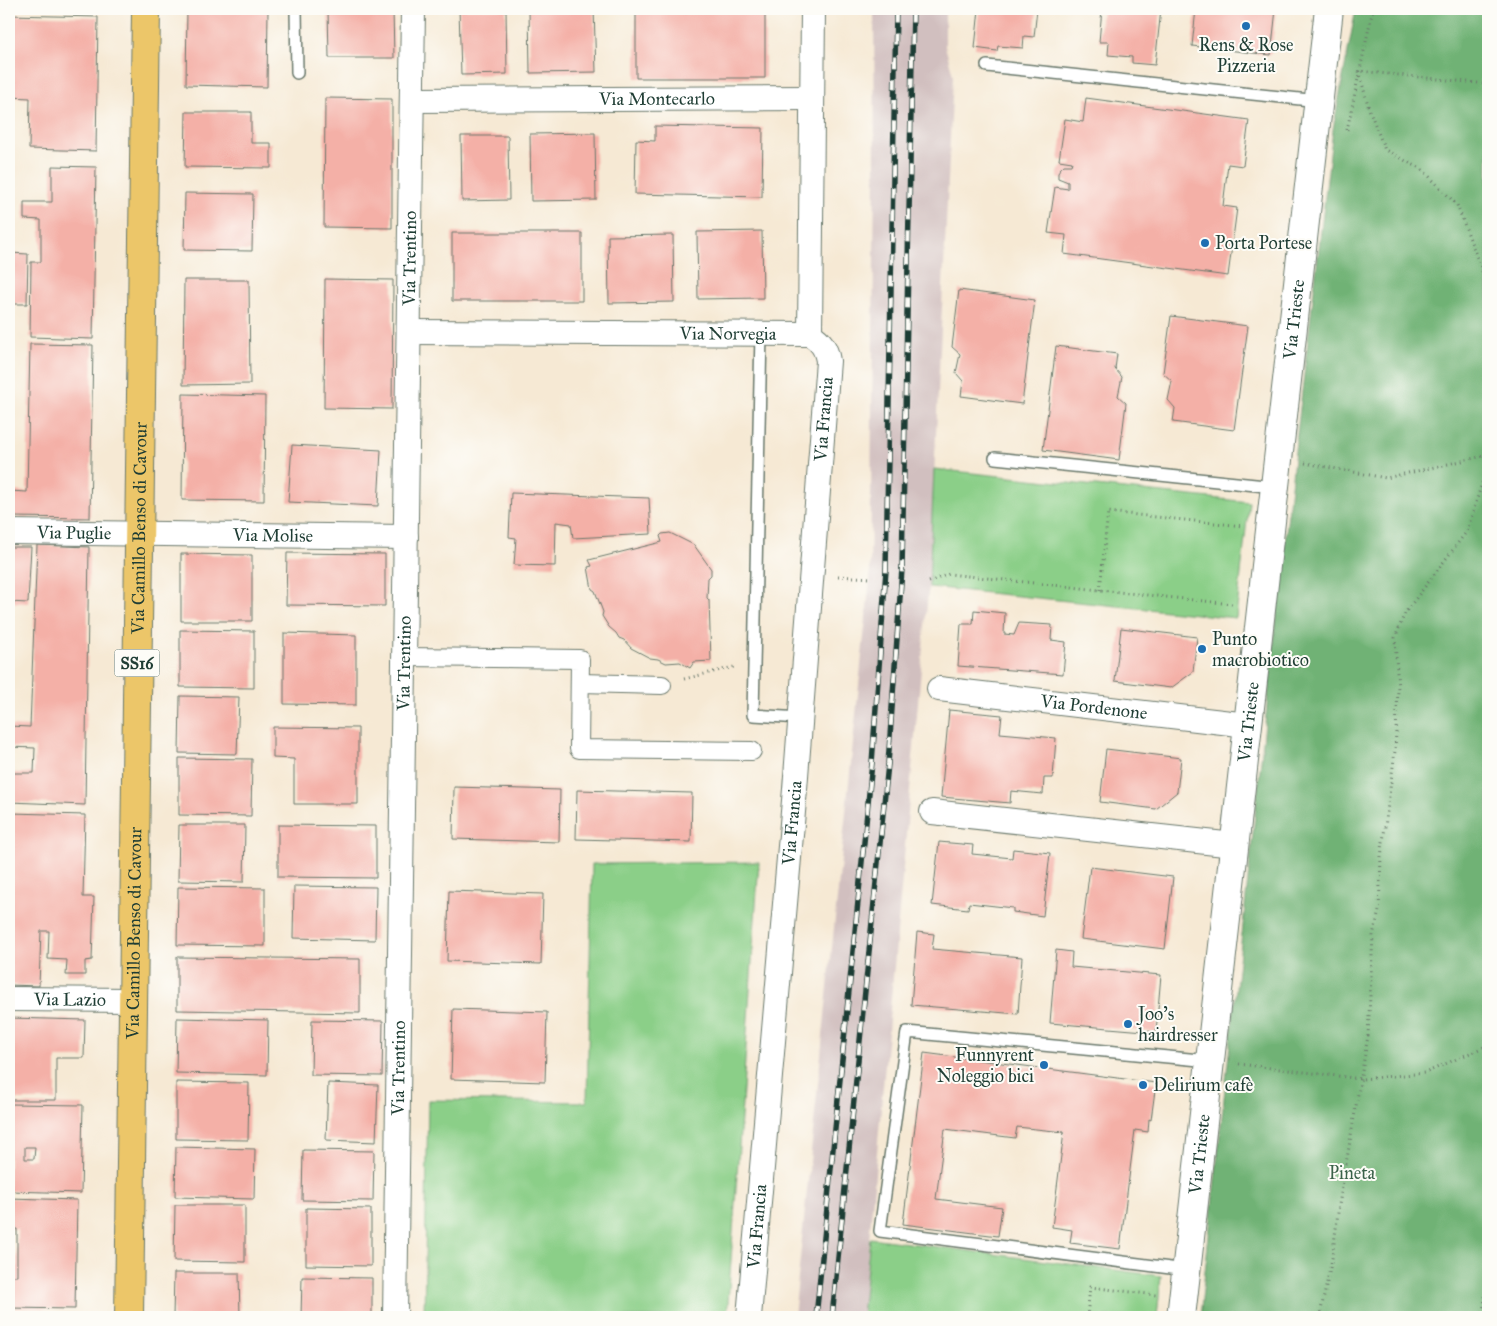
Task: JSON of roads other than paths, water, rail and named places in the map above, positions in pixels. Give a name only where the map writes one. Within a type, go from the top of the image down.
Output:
[{"type":"main road","name":"Via Camillo Benso di Cavour","points":[[129,1317],[146,9]]},
{"type":"street","name":"Via Trentino","points":[[395,1317],[413,9]]},
{"type":"street","points":[[810,334],[813,9]]},
{"type":"street","name":"Via Trieste","points":[[1181,1317],[1329,9]]},
{"type":"street","name":"Via Montecarlo","points":[[412,100],[812,98]]},
{"type":"street","name":"Via Norvegia","points":[[409,332],[810,334]]},
{"type":"street","name":"Via Francia","points":[[749,1317],[813,574],[828,361],[826,350],[820,340],[810,334]]},
{"type":"street","name":"Via Puglie","points":[[9,532],[139,533]]},
{"type":"street","name":"Via Molise","points":[[139,533],[406,537]]},
{"type":"street","points":[[404,657],[580,659],[579,749],[752,751]]},
{"type":"street","points":[[580,682],[662,684]]},
{"type":"street","name":"Via Pordenone","points":[[939,690],[1248,725]]},
{"type":"street","points":[[932,812],[1234,845]]},
{"type":"street","name":"Via Lazio","points":[[9,998],[132,1000]]},
{"type":"lane","points":[[296,9],[297,73]]},
{"type":"lane","points":[[987,66],[1319,101]]},
{"type":"lane","points":[[761,333],[752,716],[801,718]]},
{"type":"lane","points":[[995,458],[1275,487]]},
{"type":"lane","points":[[1186,1270],[880,1231],[907,1032],[1210,1061]]},
{"type":"railway","points":[[816,1317],[872,763],[886,570],[896,9]]},
{"type":"railway","points":[[832,1317],[888,764],[902,569],[913,9]]},
{"type":"place","name":"Rens & Rose Pizzeria","points":[[1246,26]]},
{"type":"place","name":"Porta Portese","points":[[1205,243]]},
{"type":"place","name":"Punto macrobiotico","points":[[1202,649]]},
{"type":"place","name":"Joo's hairdresser","points":[[1128,1024]]},
{"type":"place","name":"Funnyrent Noleggio bici","points":[[1044,1065]]},
{"type":"place","name":"Delirium cafè","points":[[1143,1085]]},
{"type":"park label","name":"Pineta","points":[[1352,1173]]}]
